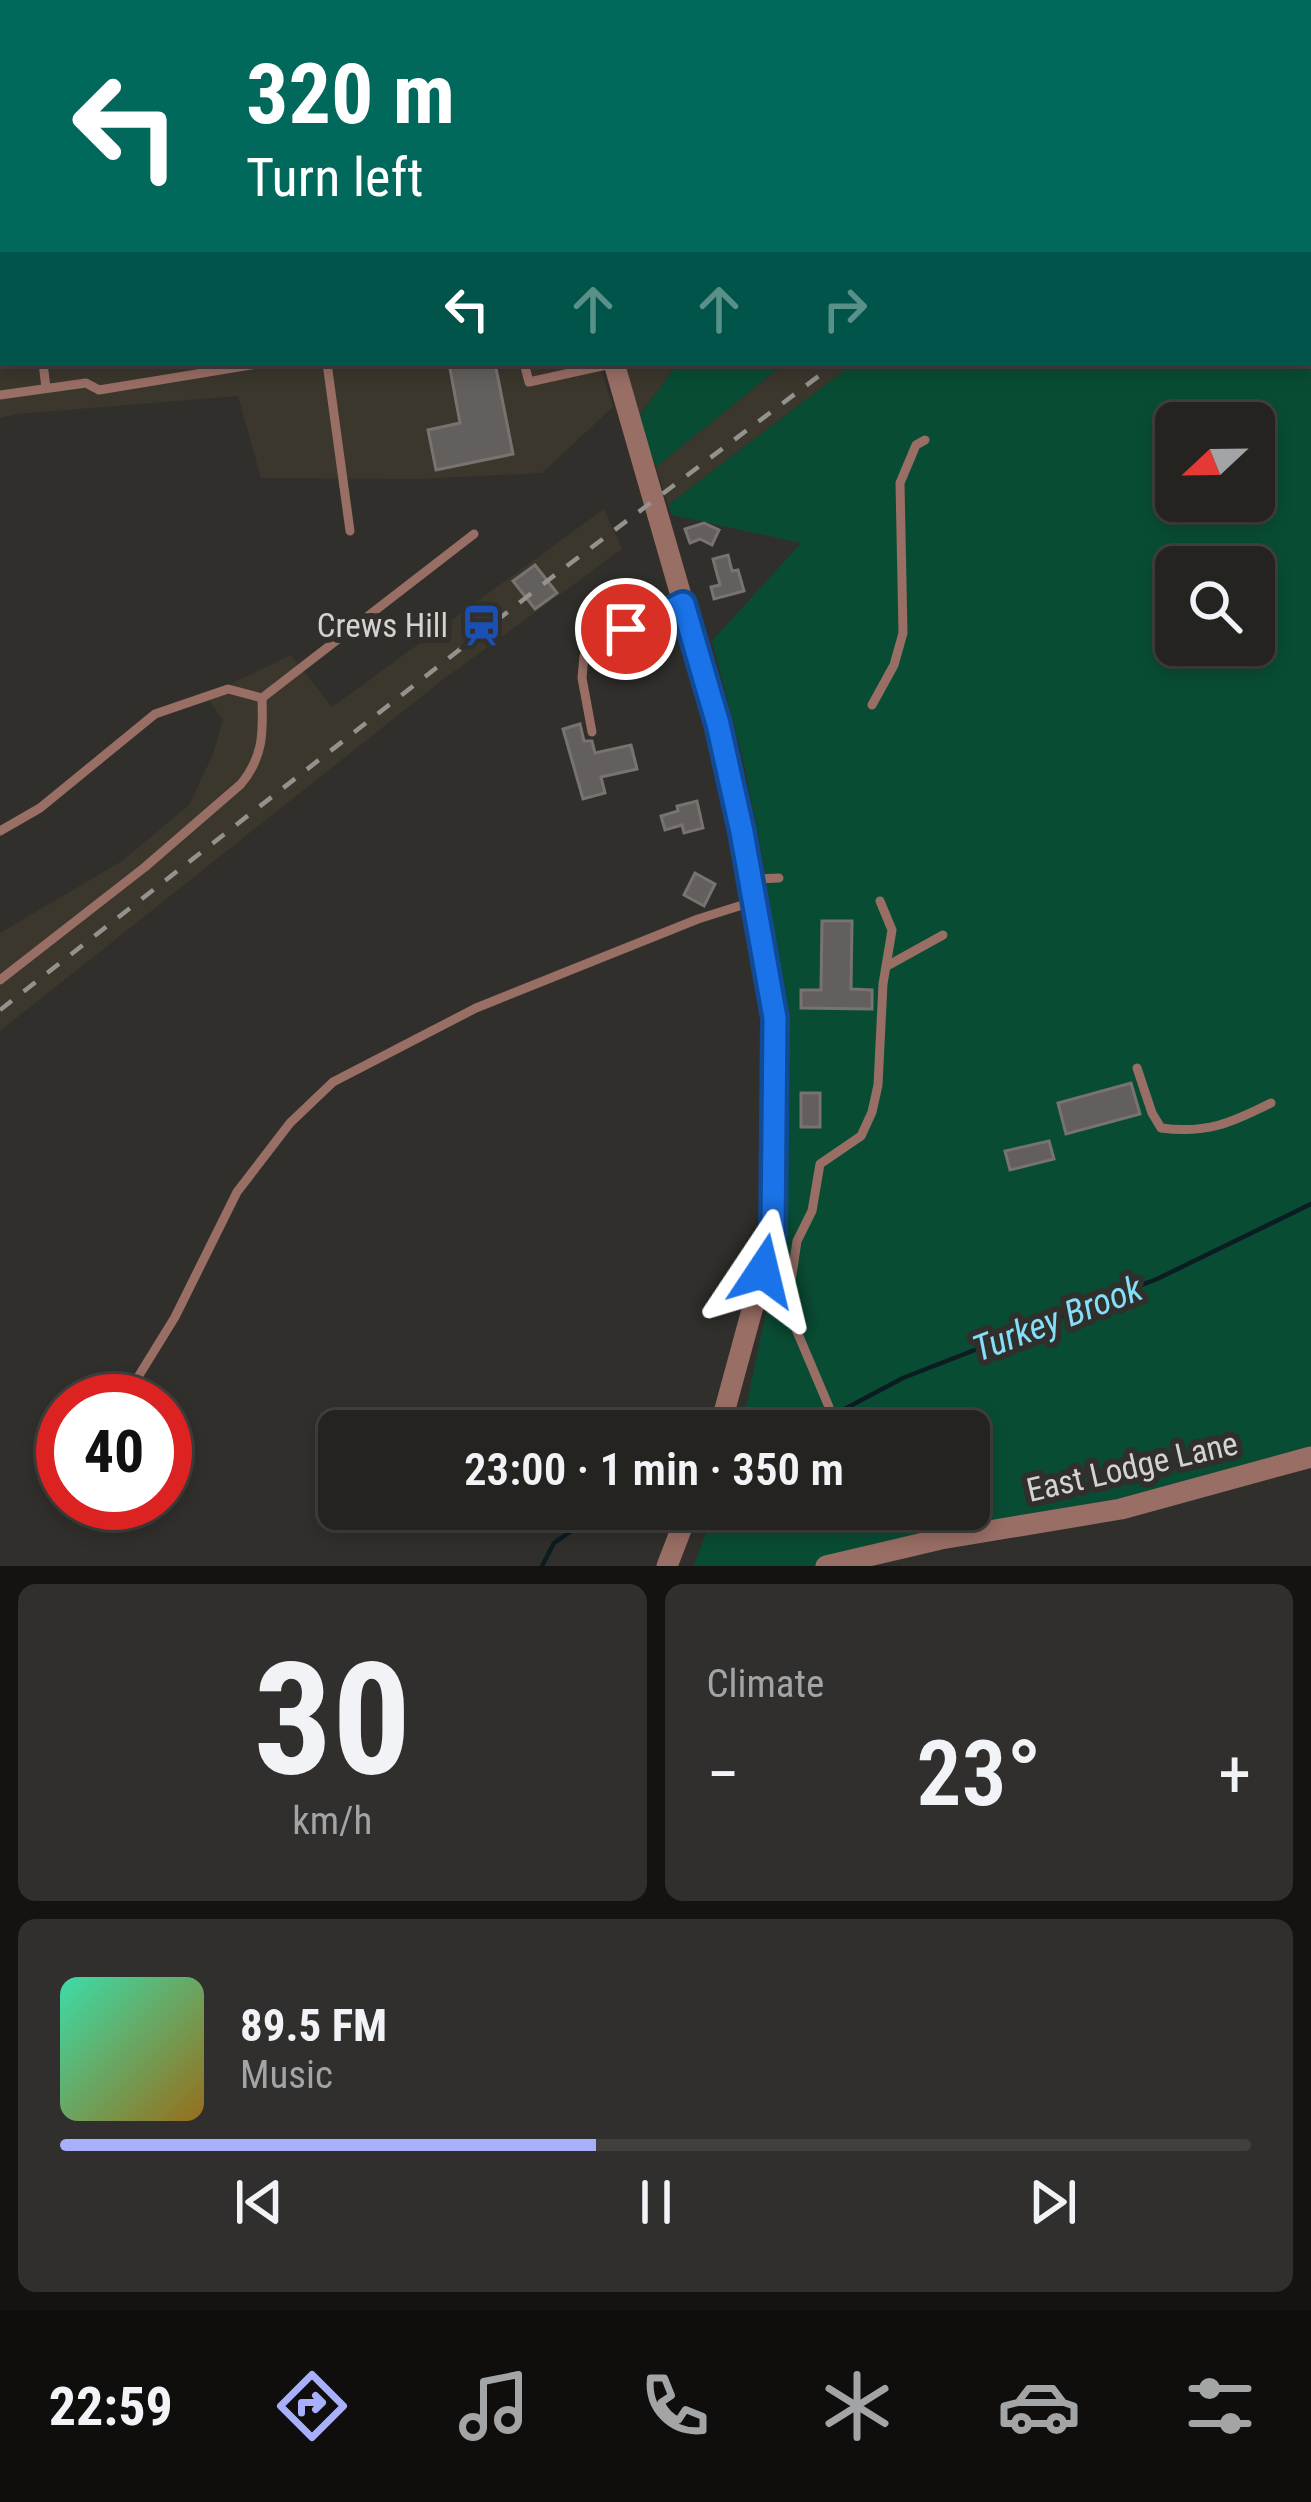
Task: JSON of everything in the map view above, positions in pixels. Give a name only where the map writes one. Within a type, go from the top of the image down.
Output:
[{"type":"street","points":[[615,366],[718,724],[775,1018],[773,1233],[725,1410]]},
{"type":"street","name":"East Lodge Lane","points":[[826,1566],[941,1539],[1121,1509],[1311,1457]]},
{"type":"street","points":[[667,1566],[681,1530]]},
{"type":"lane","points":[[43,366],[46,388]]},
{"type":"lane","points":[[0,395],[86,383],[99,390],[246,366]]},
{"type":"lane","points":[[327,366],[350,531]]},
{"type":"lane","points":[[525,366],[529,382],[601,366]]},
{"type":"lane","points":[[872,705],[894,665],[903,633],[900,488],[916,445],[925,440]]},
{"type":"lane","points":[[262,698],[474,534]]},
{"type":"lane","points":[[592,731],[582,678],[584,656],[602,637],[683,604]]},
{"type":"lane","points":[[0,831],[40,808],[155,714],[228,689],[262,698]]},
{"type":"lane","points":[[0,980],[146,867],[241,784],[260,752],[262,698]]},
{"type":"lane","points":[[140,1374],[175,1317],[237,1192],[290,1123],[333,1082],[476,1008],[698,919],[779,878]]},
{"type":"lane","points":[[829,1408],[788,1318],[787,1295],[797,1241],[815,1201],[820,1164],[861,1136],[872,1112],[892,930],[880,901]]},
{"type":"lane","points":[[886,966],[943,935]]},
{"type":"lane","points":[[1137,1068],[1151,1113],[1162,1128],[1191,1132],[1222,1126],[1270,1103]]},
{"type":"shaded area","points":[[0,366],[600,366],[613,407],[542,473],[417,479],[261,478],[238,396],[0,418]]},
{"type":"shaded area","points":[[623,366],[676,366],[638,417]]},
{"type":"shaded area","points":[[781,366],[850,366],[668,505],[656,467]]},
{"type":"shaded area","points":[[604,509],[622,549],[441,681],[0,1031],[0,933],[122,861],[189,805],[223,720],[206,696],[291,655],[332,707]]},
{"type":"green space","points":[[676,366],[781,366],[656,467],[638,418]]},
{"type":"green space","points":[[850,366],[1311,366],[1311,1454],[990,1529],[990,1410],[745,1410],[783,1232],[780,1017],[773,923],[759,839],[712,641],[801,543],[672,515],[668,505]]},
{"type":"green space","points":[[707,1530],[987,1530],[834,1566],[694,1566]]},
{"type":"building","points":[[450,366],[496,366],[513,454],[436,470],[428,430],[460,423]]},
{"type":"building","points":[[704,523],[719,530],[712,545],[700,539],[690,543],[685,529]]},
{"type":"building","points":[[728,555],[744,591],[714,599],[711,587],[720,585],[713,559]]},
{"type":"building","points":[[535,565],[557,593],[535,609],[513,581]]},
{"type":"building","points":[[580,724],[584,741],[592,741],[595,753],[631,745],[637,769],[601,777],[605,793],[583,799],[563,729]]},
{"type":"building","points":[[697,801],[703,828],[684,833],[682,825],[665,830],[661,816]]},
{"type":"building","points":[[695,873],[715,884],[704,906],[684,895]]},
{"type":"building","points":[[822,921],[852,921],[851,989],[872,990],[872,1009],[801,1008],[801,990],[821,990]]},
{"type":"building","points":[[1131,1083],[1140,1114],[1066,1134],[1058,1103]]},
{"type":"building","points":[[801,1093],[820,1093],[820,1127],[801,1127]]},
{"type":"building","points":[[1049,1141],[1054,1159],[1010,1170],[1005,1151]]},
{"type":"waterway","name":"Turkey Brook","points":[[843,1410],[903,1378],[1157,1279],[1311,1204]]},
{"type":"waterway","name":"Turkey Brook","points":[[542,1566],[554,1543],[573,1530]]},
{"type":"railway","points":[[0,1010],[551,578],[832,366]]},
{"type":"place","name":"Crews Hill","points":[[482,625]]},
{"type":"route","points":[[626,629],[683,604],[718,724],[742,832],[775,1018],[773,1233],[763,1271]]}]
